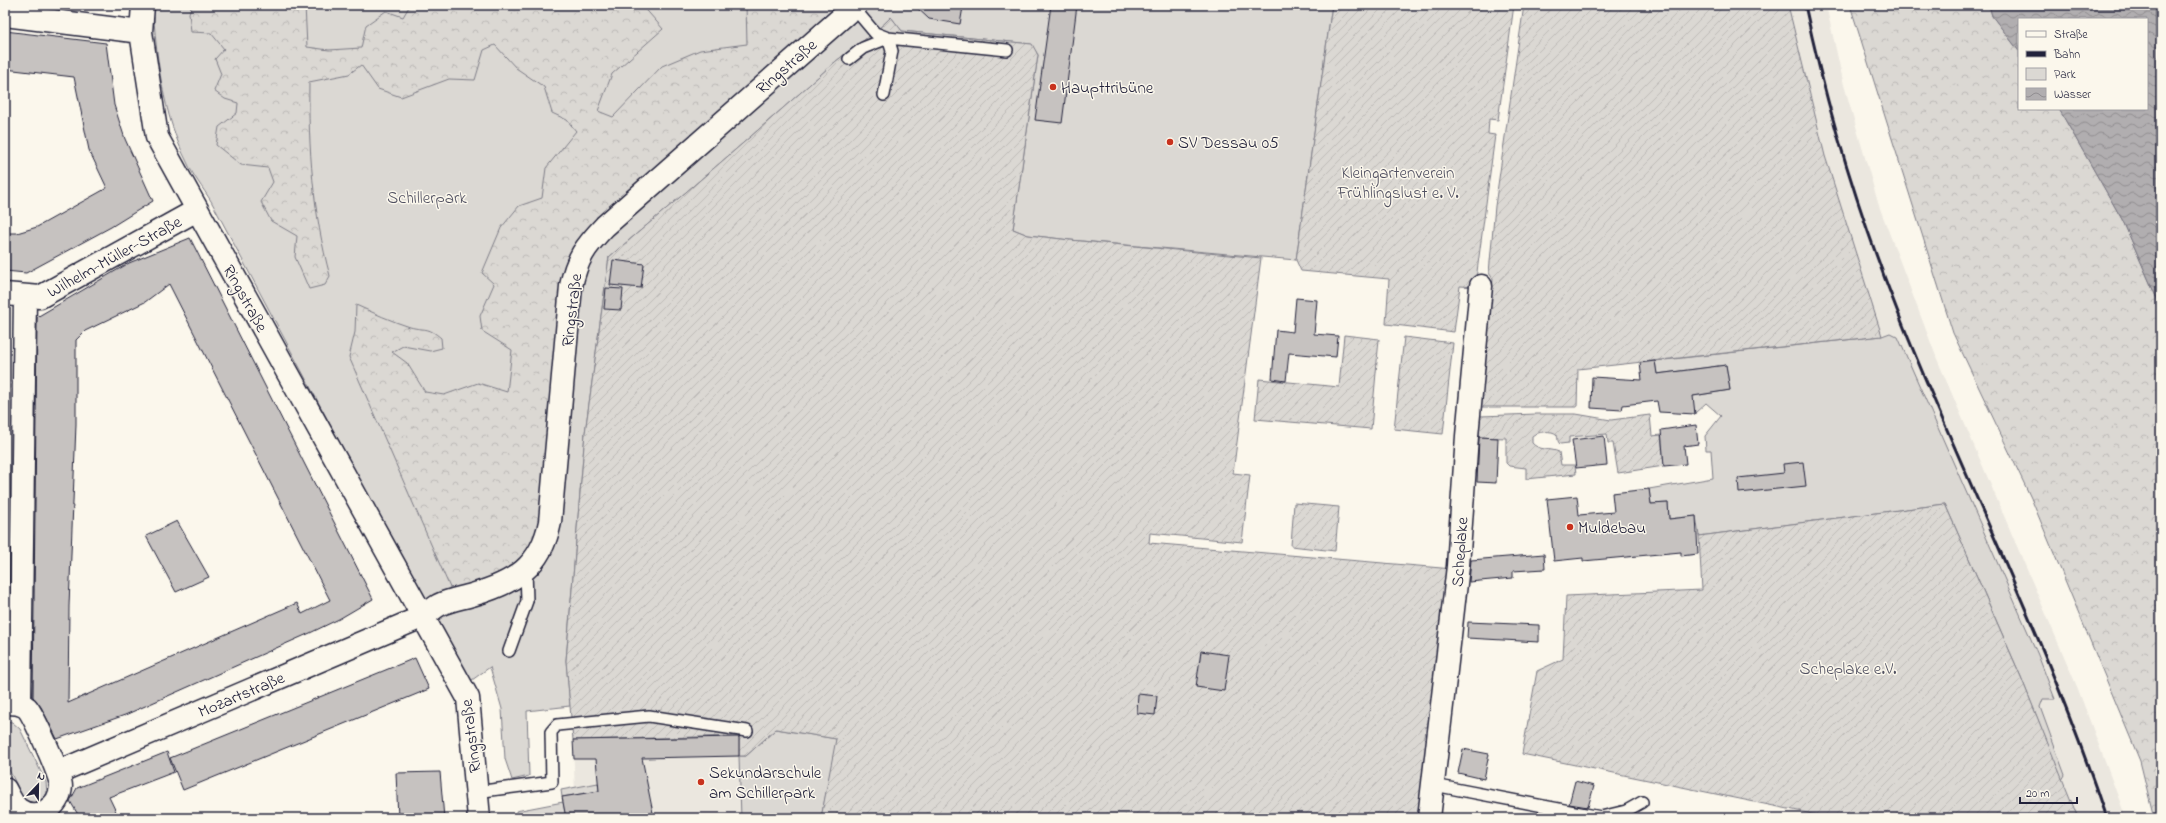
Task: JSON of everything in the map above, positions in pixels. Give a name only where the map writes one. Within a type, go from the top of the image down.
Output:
[{"type":"street","name":"Ringstraße","points":[[143,5],[141,32],[157,137],[424,616],[468,698],[479,818]]},
{"type":"street","name":"Ringstraße","points":[[424,616],[440,604],[507,583],[526,570],[538,557],[547,539],[550,522],[571,286],[581,253],[605,226],[854,6]]},
{"type":"street","points":[[5,15],[141,32]]},
{"type":"street","name":"Wilhelm-Müller-Straße","points":[[15,295],[40,297],[198,210]]},
{"type":"street","name":"Scheplake","points":[[1429,818],[1434,786],[1458,566],[1467,436],[1481,286]]},
{"type":"street","points":[[5,789],[17,808],[22,812],[40,817],[53,807],[58,800],[61,785],[58,772],[31,714],[12,704],[15,295]]},
{"type":"street","name":"Mozartstraße","points":[[58,772],[424,616]]},
{"type":"lane","points":[[854,6],[875,33],[888,38],[1007,50]]},
{"type":"lane","points":[[849,59],[863,48],[888,38]]},
{"type":"lane","points":[[884,95],[892,51],[888,38]]},
{"type":"lane","points":[[509,651],[527,600],[526,570]]},
{"type":"lane","points":[[476,792],[552,782],[551,732],[557,725],[649,716],[747,731]]},
{"type":"lane","points":[[1434,786],[1601,817],[1626,811],[1642,802]]},
{"type":"shaded area","points":[[1788,5],[1826,5],[1844,85],[1879,206],[1937,359],[2078,689],[2126,818],[2078,818],[1945,504],[1882,336],[1825,156]]},
{"type":"shaded area","name":"Sekundarschule am Schillerpark","points":[[776,729],[821,818],[566,818],[562,797],[575,794],[573,740],[739,736],[739,756],[746,756]]},
{"type":"green space","name":"Schillerpark","points":[[153,5],[1332,5],[1296,260],[1070,240],[1028,235],[1013,229],[1038,55],[1031,44],[902,31],[891,17],[876,31],[836,61],[719,164],[609,257],[585,433],[566,660],[570,706],[527,711],[529,776],[512,780],[505,759],[502,709],[490,667],[468,683],[211,201],[189,167],[179,144],[166,105],[156,45]]},
{"type":"green space","points":[[192,5],[305,5],[307,47],[329,50],[361,48],[366,25],[386,11],[403,17],[410,5],[642,5],[663,29],[612,74],[598,111],[613,117],[662,66],[700,50],[747,44],[746,5],[843,5],[583,236],[540,541],[515,570],[468,589],[451,590],[349,357],[355,332],[356,305],[403,325],[429,330],[441,338],[442,348],[430,351],[403,346],[392,352],[407,363],[425,392],[444,395],[478,383],[507,392],[512,350],[482,331],[480,316],[494,284],[482,273],[501,228],[519,206],[542,198],[546,168],[576,131],[567,120],[552,113],[544,87],[516,68],[495,45],[484,50],[475,80],[449,79],[401,97],[378,89],[361,65],[349,74],[309,82],[309,131],[313,180],[319,228],[330,276],[325,285],[309,289],[295,257],[297,236],[271,221],[261,202],[273,182],[268,168],[241,165],[216,145],[219,127],[237,113],[238,103],[225,99],[214,91],[221,74],[215,59],[224,49],[211,33],[191,32],[189,13]]},
{"type":"green space","name":"Kleingartenverein Frühlingslust e. V.","points":[[1332,5],[1514,5],[1498,120],[1489,119],[1488,134],[1495,135],[1475,287],[1460,286],[1454,332],[1386,324],[1389,279],[1301,271],[1296,260]]},
{"type":"green space","points":[[1524,5],[1788,5],[1825,156],[1882,336],[1578,369],[1577,407],[1479,407],[1493,279],[1489,273],[1495,206]]},
{"type":"green space","points":[[1850,5],[1989,5],[1992,16],[2018,50],[2018,110],[2060,110],[2123,221],[2161,308],[2161,818],[2154,818],[2140,761],[2031,498],[1953,333]]},
{"type":"green space","points":[[891,17],[902,31],[1032,44],[1038,55],[1013,229],[1028,235],[1070,240],[1261,258],[1233,473],[1250,475],[1242,542],[1150,533],[1149,543],[1453,569],[1434,727],[1425,727],[1424,738],[1429,739],[1423,818],[821,818],[836,739],[776,729],[746,756],[739,756],[739,736],[573,740],[566,661],[585,433],[609,257],[719,164],[836,61],[876,31]]},
{"type":"green space","points":[[1890,333],[1898,337],[2038,655],[2055,699],[2043,699],[2040,707],[2065,775],[2062,780],[2021,677],[1945,504],[1699,536],[1696,516],[1669,519],[1668,503],[1651,504],[1649,489],[1713,478],[1711,450],[1706,450],[1705,436],[1721,416],[1706,403],[1695,413],[1687,397],[1730,390],[1726,365],[1657,374],[1655,361],[1882,336]]},
{"type":"green space","points":[[1344,335],[1379,339],[1371,429],[1255,419],[1259,379],[1339,387]]},
{"type":"green space","points":[[1404,337],[1453,343],[1443,434],[1394,429]]},
{"type":"green space","points":[[1576,414],[1611,420],[1650,415],[1652,436],[1661,435],[1664,466],[1618,473],[1613,443],[1608,443],[1607,434],[1569,437],[1569,443],[1560,444],[1555,433],[1544,432],[1537,433],[1532,436],[1532,443],[1541,448],[1559,452],[1561,465],[1575,465],[1576,474],[1526,479],[1526,468],[1509,466],[1506,463],[1506,438],[1479,437],[1480,416]]},
{"type":"green space","points":[[1294,503],[1339,507],[1335,551],[1291,546]]},
{"type":"green space","name":"Scheplake e.V.","points":[[1945,504],[2021,677],[2078,818],[1832,818],[1522,754],[1537,671],[1563,659],[1566,596],[1702,590],[1699,536]]},
{"type":"green space","points":[[5,721],[12,722],[20,729],[46,782],[47,793],[41,801],[33,803],[24,799],[5,762]]},
{"type":"green space","points":[[776,729],[837,739],[821,818],[741,818],[739,756],[746,756]]},
{"type":"green space","points":[[598,783],[599,791],[562,797],[561,790]]},
{"type":"green space","points":[[563,802],[566,818],[517,818],[516,811]]},
{"type":"water","points":[[1989,5],[2153,5],[2161,16],[2161,308],[2123,221],[2060,110],[2148,110],[2148,18],[2018,18],[2018,50],[1992,16]]},
{"type":"building","points":[[914,5],[950,5],[963,7],[960,24],[929,19]]},
{"type":"building","name":"Haupttribüne","points":[[1051,5],[1077,5],[1062,123],[1035,120]]},
{"type":"building","points":[[5,31],[106,43],[114,105],[125,139],[153,201],[111,227],[26,273],[5,271],[5,233],[17,233],[37,227],[107,188],[89,150],[74,77],[5,69]]},
{"type":"building","points":[[190,238],[373,599],[339,619],[310,633],[125,715],[57,739],[41,707],[33,697],[37,317],[129,263]],"holes":[[[169,284],[330,600],[302,614],[297,603],[68,703],[69,606],[76,424],[76,340],[85,331],[145,302]]]},
{"type":"building","points":[[613,260],[644,264],[641,288],[610,285]]},
{"type":"building","points":[[606,288],[623,289],[621,310],[604,309]]},
{"type":"building","points":[[1296,298],[1317,300],[1314,334],[1338,336],[1336,357],[1289,353],[1286,381],[1272,379],[1276,330],[1293,332]]},
{"type":"building","points":[[1655,361],[1657,374],[1726,365],[1730,390],[1693,396],[1695,414],[1659,412],[1657,401],[1623,405],[1622,410],[1591,408],[1592,377],[1642,380],[1640,363]]},
{"type":"building","points":[[1696,425],[1698,444],[1684,446],[1686,464],[1664,466],[1661,430]]},
{"type":"building","points":[[1604,436],[1607,465],[1576,468],[1572,440]]},
{"type":"building","points":[[1479,437],[1498,438],[1496,483],[1477,482]]},
{"type":"building","points":[[1803,462],[1806,486],[1739,493],[1738,478],[1784,473],[1783,464]]},
{"type":"building","points":[[1649,489],[1651,504],[1668,503],[1669,519],[1696,516],[1698,554],[1681,556],[1681,552],[1583,561],[1583,558],[1554,561],[1547,499],[1577,496],[1579,515],[1614,512],[1612,493]]},
{"type":"building","points":[[177,521],[209,577],[176,592],[146,536]]},
{"type":"building","points":[[1544,554],[1545,569],[1513,571],[1513,578],[1469,582],[1471,560]]},
{"type":"building","points":[[1468,622],[1539,625],[1539,642],[1467,638]]},
{"type":"building","points":[[1201,651],[1229,655],[1224,691],[1196,687]]},
{"type":"building","points":[[415,658],[429,689],[183,790],[170,758]]},
{"type":"building","points":[[1138,694],[1157,696],[1155,715],[1137,713]]},
{"type":"building","points":[[739,737],[739,756],[642,758],[654,818],[566,818],[562,797],[599,791],[596,759],[574,759],[573,740]]},
{"type":"building","points":[[1463,749],[1489,754],[1484,779],[1458,773]]},
{"type":"building","points":[[167,752],[174,772],[109,797],[119,818],[80,818],[70,801],[77,788]]},
{"type":"building","points":[[440,772],[444,818],[398,818],[396,773]]},
{"type":"building","points":[[1575,781],[1594,786],[1588,807],[1569,804]]},
{"type":"railway","points":[[1805,5],[1833,121],[1869,235],[1883,273],[1923,374],[2059,689],[2106,818]]},
{"type":"place","name":"Haupttribüne","points":[[1053,87]]},
{"type":"place","name":"SV Dessau 05","points":[[1170,142]]},
{"type":"place","name":"Muldebau","points":[[1570,527]]},
{"type":"place","name":"Sekundarschule am Schillerpark","points":[[701,782]]}]
